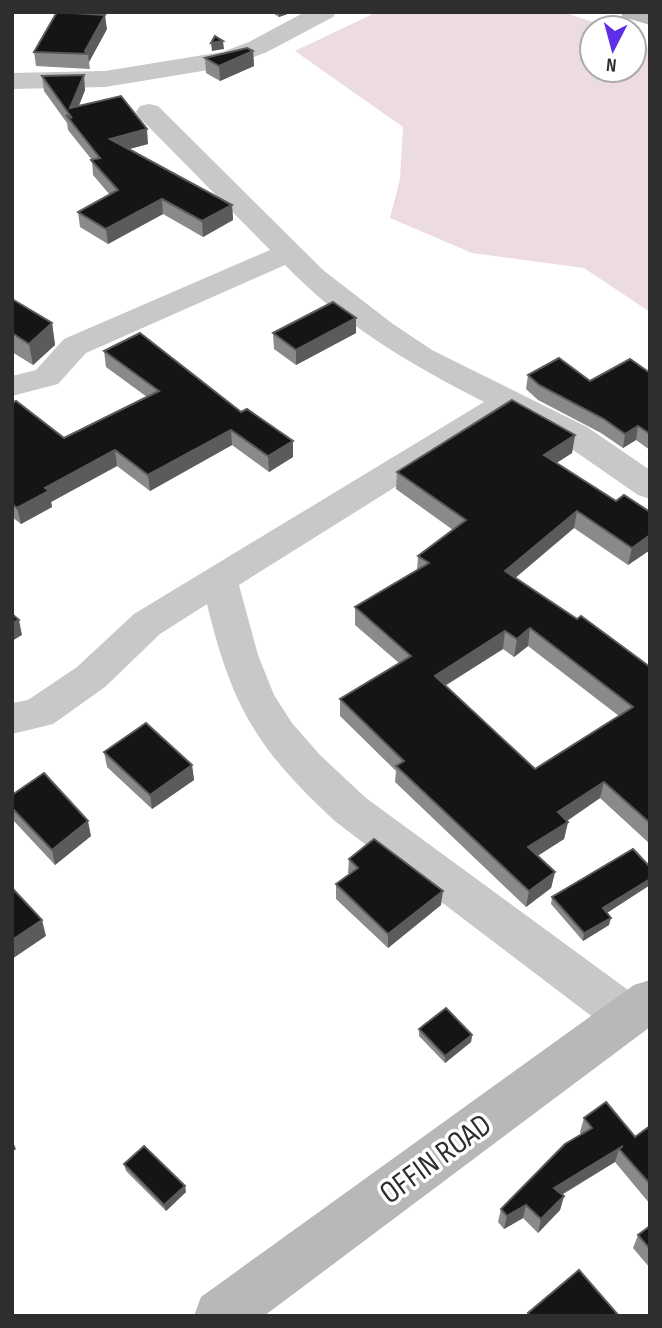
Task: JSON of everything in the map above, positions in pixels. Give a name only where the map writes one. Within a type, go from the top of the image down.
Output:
[{"type":"street","points":[[12,80],[105,79],[227,59],[258,47],[324,12]]},
{"type":"street","points":[[632,12],[650,19]]},
{"type":"street","points":[[149,112],[312,276],[382,331],[421,356],[575,435],[650,487]]},
{"type":"street","points":[[12,386],[43,379],[51,374],[75,346],[288,253]]},
{"type":"street","points":[[12,719],[38,713],[91,677],[147,624],[508,401]]},
{"type":"street","points":[[219,579],[247,679],[263,712],[286,745],[313,776],[351,810],[638,1008]]},
{"type":"street","name":"OFFIN ROAD","points":[[220,1316],[638,1008]]},
{"type":"shaded area","points":[[377,12],[563,12],[578,17],[578,84],[648,84],[648,48],[650,49],[650,312],[584,268],[472,253],[390,218],[400,179],[403,127],[295,51]]},
{"type":"building","points":[[57,12],[105,15],[85,51],[88,54],[34,52]]},
{"type":"building","points":[[215,36],[223,41],[211,43]]},
{"type":"building","points":[[247,48],[253,51],[219,66],[205,58]]},
{"type":"building","points":[[84,75],[70,108],[121,96],[147,129],[110,139],[232,205],[202,221],[162,199],[106,229],[78,212],[118,190],[91,160],[100,158],[66,115],[72,118],[42,76]]},
{"type":"building","points":[[12,299],[52,323],[29,344],[12,333]]},
{"type":"building","points":[[333,302],[356,318],[296,350],[273,333]]},
{"type":"building","points":[[140,333],[241,412],[247,409],[293,441],[268,456],[231,430],[148,475],[115,450],[45,488],[49,491],[17,508],[12,504],[12,403],[16,401],[64,438],[159,391],[104,351]]},
{"type":"building","points":[[559,358],[590,381],[630,359],[650,373],[650,434],[638,426],[625,434],[604,419],[539,385],[528,375]]},
{"type":"building","points":[[512,400],[575,435],[544,455],[616,501],[624,495],[650,512],[650,535],[632,548],[577,511],[505,571],[577,619],[581,616],[650,667],[650,823],[604,782],[558,812],[568,822],[528,847],[555,872],[529,891],[396,766],[404,761],[340,699],[411,656],[355,607],[429,563],[418,556],[466,520],[397,472]],"holes":[[[530,628],[633,707],[535,769],[435,676],[505,631],[517,639]]]},
{"type":"building","points":[[12,614],[19,620],[12,623]]},
{"type":"building","points":[[146,723],[192,765],[150,795],[104,752]]},
{"type":"building","points":[[44,773],[88,821],[52,850],[12,808],[12,795]]},
{"type":"building","points":[[374,839],[443,891],[388,934],[336,884],[358,868],[349,859]]},
{"type":"building","points":[[633,849],[650,867],[650,879],[603,908],[611,918],[584,933],[552,897]]},
{"type":"building","points":[[12,888],[42,920],[12,940]]},
{"type":"building","points":[[446,1008],[472,1035],[445,1056],[419,1029]]},
{"type":"building","points":[[606,1102],[635,1137],[650,1126],[650,1184],[619,1149],[623,1146],[554,1188],[564,1196],[541,1219],[526,1205],[507,1216],[501,1209],[565,1144],[592,1128],[584,1118]]},
{"type":"building","points":[[144,1146],[185,1186],[164,1205],[124,1164]]},
{"type":"building","points":[[650,1226],[650,1249],[638,1235]]},
{"type":"building","points":[[579,1270],[619,1316],[530,1316],[528,1313]]}]
